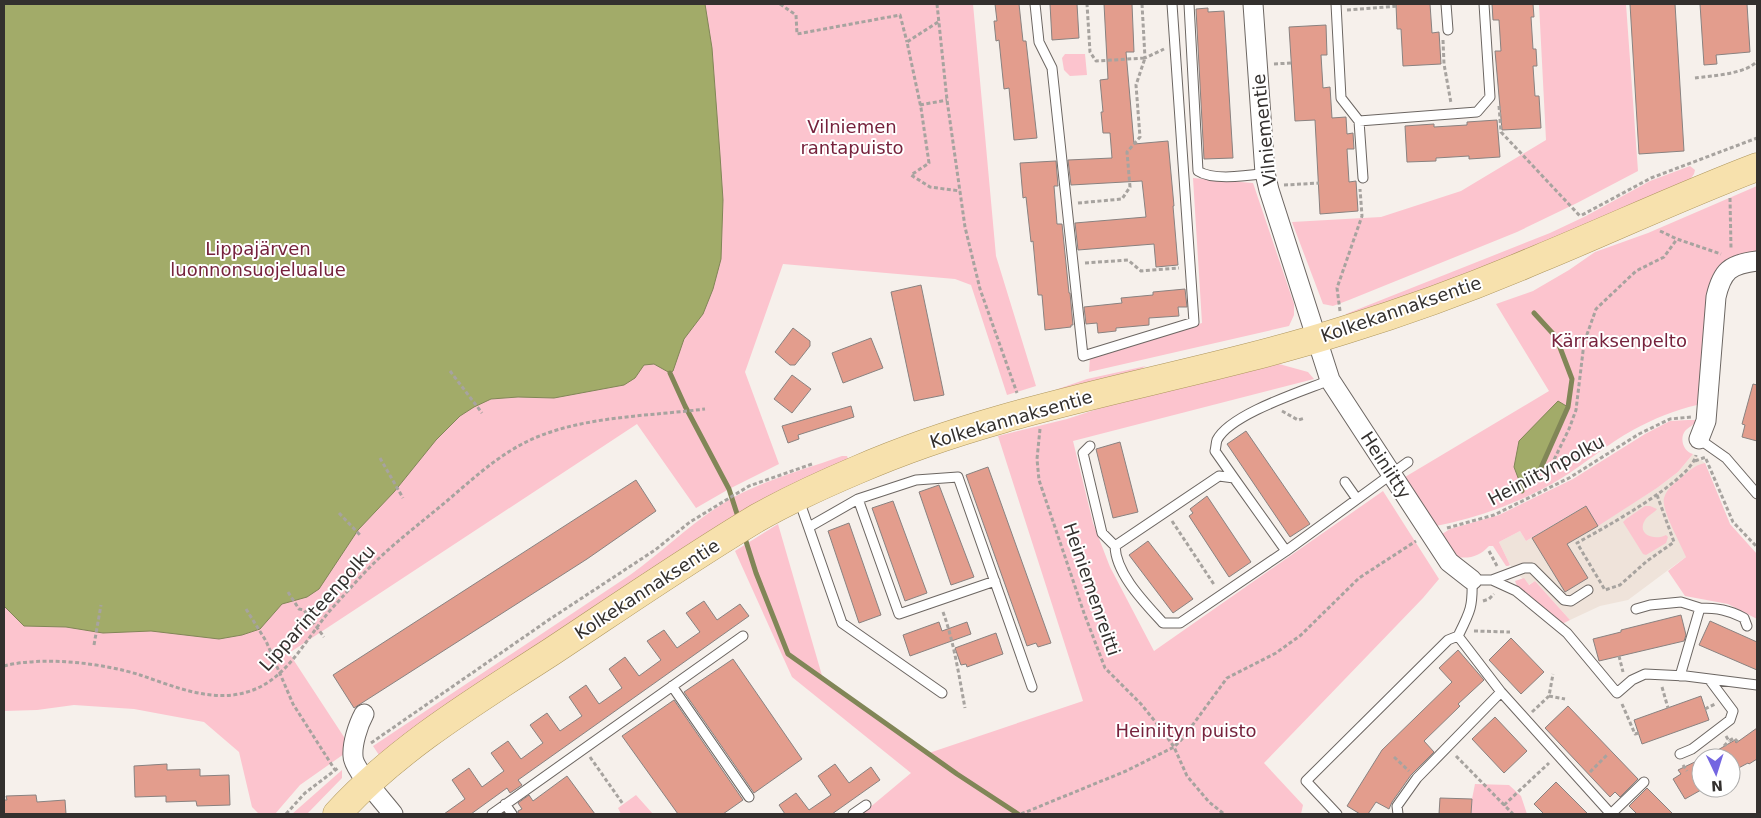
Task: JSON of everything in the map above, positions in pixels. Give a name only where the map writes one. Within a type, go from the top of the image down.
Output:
[{"type":"main road","name":"Kolkekannaksentie","points":[[337,814],[368,782],[438,728],[704,551],[761,516],[858,469],[1028,403],[1420,305],[1526,264],[1707,186],[1757,167]]},
{"type":"street","name":"Vilniementie","points":[[1254,4],[1270,179],[1268,190],[1314,330]]},
{"type":"street","points":[[1699,439],[1706,416],[1716,297],[1719,286],[1722,276],[1748,263]]},
{"type":"street","name":"Heiniitty","points":[[1314,330],[1330,380],[1449,562],[1472,580]]},
{"type":"street","points":[[364,714],[358,726],[352,756],[356,767],[393,814]]},
{"type":"lane","points":[[1035,4],[1039,42],[1052,68],[1075,264],[1083,356],[1194,322],[1172,4]]},
{"type":"lane","points":[[1189,4],[1198,171],[1204,175],[1270,179]]},
{"type":"lane","points":[[1446,4],[1448,28]]},
{"type":"lane","points":[[1359,121],[1477,112],[1490,97],[1484,4]]},
{"type":"lane","points":[[1336,7],[1341,98],[1359,121],[1363,178]]},
{"type":"lane","points":[[1286,551],[1215,451],[1217,440],[1226,429],[1256,410],[1330,380]]},
{"type":"lane","points":[[1699,439],[1726,458],[1757,494]]},
{"type":"lane","points":[[1090,446],[1083,453],[1102,534],[1115,546],[1115,557],[1135,592],[1163,623],[1180,623],[1286,551],[1408,462]]},
{"type":"lane","points":[[1115,546],[1219,476],[1234,478]]},
{"type":"lane","points":[[809,526],[858,499],[916,480],[958,477],[1032,687]]},
{"type":"lane","points":[[1345,482],[1356,499]]},
{"type":"lane","points":[[798,498],[842,623],[942,693]]},
{"type":"lane","points":[[858,499],[899,614],[994,581]]},
{"type":"lane","points":[[1337,814],[1306,781],[1448,640],[1460,633],[1473,602],[1472,580],[1492,580],[1524,568],[1532,568],[1564,600],[1571,601],[1588,590]]},
{"type":"lane","points":[[1492,580],[1516,591],[1567,633],[1617,693],[1632,680],[1645,674],[1757,685]]},
{"type":"lane","points":[[1636,609],[1650,605],[1681,602],[1700,608],[1716,608],[1733,612],[1744,618],[1747,626]]},
{"type":"lane","points":[[1680,676],[1700,608]]},
{"type":"lane","points":[[1460,633],[1500,692],[1609,814],[1644,782]]},
{"type":"lane","points":[[492,814],[743,636]]},
{"type":"lane","points":[[1680,754],[1692,749],[1730,720],[1733,711],[1710,679]]},
{"type":"lane","points":[[672,686],[749,797]]},
{"type":"lane","points":[[1398,814],[1397,806],[1417,778],[1500,692]]},
{"type":"lane","points":[[505,804],[512,814]]},
{"type":"lane","points":[[853,814],[866,805]]},
{"type":"path","points":[[780,4],[796,15],[797,34],[900,16],[920,105],[929,162],[911,175],[930,187],[960,191]]},
{"type":"path","name":"Heiniemenreitti","points":[[937,4],[947,100],[965,227],[980,289],[1028,403],[1040,420],[1037,458],[1039,480],[1084,613],[1104,668],[1141,704],[1174,747],[1187,776],[1209,802],[1224,814]]},
{"type":"path","points":[[1087,4],[1090,52],[1096,61],[1145,58],[1175,44]]},
{"type":"path","points":[[1068,204],[1122,199],[1130,187],[1127,152],[1140,137],[1136,85],[1145,58],[1142,4]]},
{"type":"path","points":[[1336,7],[1399,6]]},
{"type":"path","points":[[907,42],[938,22]]},
{"type":"path","points":[[1448,28],[1443,32],[1444,64],[1452,114]]},
{"type":"path","points":[[1694,78],[1738,72],[1755,64],[1757,61]]},
{"type":"path","points":[[1266,65],[1291,63]]},
{"type":"path","points":[[1490,97],[1498,99],[1501,132],[1579,217],[1651,178],[1757,138]]},
{"type":"path","points":[[920,105],[947,100]]},
{"type":"path","points":[[1340,312],[1337,288],[1362,216],[1360,181],[1363,178]]},
{"type":"path","points":[[1270,179],[1319,183]]},
{"type":"path","points":[[1730,193],[1730,248],[1748,263]]},
{"type":"path","points":[[1657,229],[1677,239],[1748,263]]},
{"type":"path","points":[[1528,488],[1548,472],[1574,416],[1584,343],[1596,309],[1636,271],[1664,257],[1677,239]]},
{"type":"path","points":[[1075,264],[1128,260],[1141,271],[1190,268]]},
{"type":"path","points":[[1314,330],[1349,308]]},
{"type":"path","points":[[450,371],[482,413]]},
{"type":"path","points":[[1268,405],[1286,412],[1298,420],[1305,418]]},
{"type":"path","name":"Lipparinteenpolku","points":[[4,666],[14,663],[71,661],[105,666],[139,675],[174,688],[206,694],[228,695],[247,692],[268,683],[289,665],[329,611],[372,566],[494,461],[537,437],[587,422],[705,409]]},
{"type":"path","name":"Heiniitynpolku","points":[[1021,814],[1126,771],[1174,747],[1183,738],[1226,678],[1276,653],[1301,636],[1359,578],[1430,532],[1494,515],[1569,478],[1639,434],[1670,420],[1706,416]]},
{"type":"path","points":[[1656,495],[1674,542],[1647,561],[1620,585],[1605,590],[1578,544],[1656,495],[1676,479],[1695,461],[1699,439]]},
{"type":"path","points":[[1699,439],[1733,522],[1757,547]]},
{"type":"path","points":[[380,458],[403,498]]},
{"type":"path","name":"Kolkekannaksentie","points":[[286,814],[305,793],[352,756],[550,619],[655,550],[690,522],[749,486],[813,464]]},
{"type":"path","points":[[1165,511],[1221,595]]},
{"type":"path","points":[[339,513],[360,535]]},
{"type":"path","points":[[288,592],[324,637]]},
{"type":"path","points":[[939,600],[952,635],[952,648],[965,708]]},
{"type":"path","points":[[94,645],[100,605]]},
{"type":"path","points":[[246,610],[266,641],[293,704],[335,770]]},
{"type":"path","points":[[1460,633],[1510,632]]},
{"type":"path","points":[[1524,719],[1549,696],[1553,674]]},
{"type":"path","points":[[1659,674],[1668,708]]},
{"type":"path","points":[[1617,693],[1635,734],[1638,733]]},
{"type":"path","points":[[1549,696],[1565,699]]},
{"type":"path","points":[[1724,746],[1729,741]]},
{"type":"path","points":[[1447,747],[1513,814]]},
{"type":"path","points":[[584,749],[623,804]]},
{"type":"path","points":[[1580,781],[1608,754]]},
{"type":"path","points":[[1504,805],[1557,756]]},
{"type":"path","points":[[1394,757],[1417,778]]},
{"type":"shaded area","name":"Lippajärven luonnonsuojelualue","points":[[4,4],[705,4],[712,48],[723,200],[721,259],[713,289],[703,314],[684,339],[673,371],[670,373],[654,364],[644,365],[635,378],[624,385],[554,398],[518,397],[491,399],[460,416],[436,440],[394,492],[358,530],[319,589],[307,597],[282,604],[260,629],[242,635],[219,639],[151,631],[103,633],[66,627],[24,626],[4,606]]},
{"type":"shaded area","points":[[1558,401],[1568,407],[1540,470],[1520,483],[1514,467],[1519,441]]},
{"type":"shaded area","points":[[1693,454],[1705,463],[1730,524],[1628,600],[1600,606],[1570,620],[1535,581],[1528,585],[1510,565],[1499,542],[1520,531],[1526,541],[1586,506],[1598,525],[1657,488],[1678,472]]},
{"type":"green space","name":"Lippajärven luonnonsuojelualue","points":[[4,4],[973,4],[996,256],[1036,386],[1007,395],[971,285],[955,279],[783,264],[745,372],[779,464],[696,508],[637,424],[289,653],[344,737],[344,754],[300,785],[275,814],[259,814],[252,807],[239,752],[204,722],[134,709],[74,705],[37,710],[4,711]]},
{"type":"green space","points":[[1539,4],[1626,4],[1638,171],[1517,232],[1333,306],[1323,304],[1292,222],[1381,217],[1461,191],[1546,140]]},
{"type":"green space","points":[[1065,54],[1085,54],[1087,75],[1070,76],[1064,70],[1062,58]]},
{"type":"green space","points":[[1690,166],[1695,170],[1689,181],[1519,256],[1347,318],[1346,314],[1550,233],[1586,216],[1650,181]]},
{"type":"green space","points":[[1193,178],[1253,183],[1294,304],[1294,315],[1289,326],[1089,372],[1090,357],[1202,323]]},
{"type":"green space","name":"Kärraksenpelto","points":[[1757,186],[1757,254],[1749,253],[1723,263],[1716,270],[1711,281],[1697,405],[1664,415],[1633,430],[1569,473],[1516,502],[1469,518],[1436,526],[1424,510],[1405,477],[1549,391],[1496,304],[1533,291],[1595,252],[1648,233]]},
{"type":"green space","name":"Heiniityn puisto","points":[[1279,364],[1308,372],[1314,379],[1073,441],[1093,523],[1110,567],[1154,651],[1383,491],[1439,579],[1423,598],[1264,763],[1303,805],[1301,814],[862,814],[911,773],[792,677],[735,551],[778,524],[823,679],[929,753],[1083,701],[998,436],[1067,419],[1134,397]]},
{"type":"green space","points":[[1146,366],[1136,372],[1055,390],[1087,379]]},
{"type":"green space","points":[[1697,420],[1683,434],[1683,445],[1687,451],[1693,454],[1678,472],[1657,488],[1598,526],[1585,506],[1526,541],[1520,531],[1499,542],[1510,565],[1508,566],[1506,566],[1493,546],[1489,546],[1475,556],[1457,557],[1439,536],[1450,529],[1499,515],[1573,479],[1645,434],[1670,421]]},
{"type":"green space","points":[[842,456],[847,456],[848,459],[379,755],[373,746],[630,575],[720,505],[760,485]]},
{"type":"green space","points":[[1705,463],[1730,524],[1757,554],[1757,619],[1728,604],[1685,596],[1668,571],[1686,557],[1668,519],[1664,498],[1667,491],[1674,484],[1693,468]]},
{"type":"green space","points":[[1645,506],[1657,509],[1645,520],[1643,530],[1645,533],[1652,537],[1666,535],[1668,537],[1666,543],[1646,555],[1643,554],[1623,522]]},
{"type":"green space","points":[[1524,578],[1529,585],[1535,581],[1570,620],[1562,624],[1518,589],[1515,581]]},
{"type":"green space","points":[[342,770],[342,778],[307,814],[292,814]]},
{"type":"green space","points":[[1475,784],[1509,785],[1521,796],[1527,814],[1471,814]]},
{"type":"green space","points":[[636,795],[653,814],[621,814],[618,808]]},
{"type":"building","points":[[995,4],[1019,4],[1023,41],[1026,41],[1037,138],[1014,140],[1009,88],[1004,89],[999,40],[996,41],[994,21],[997,21]]},
{"type":"building","points":[[1050,4],[1077,4],[1079,38],[1052,40]]},
{"type":"building","points":[[1104,4],[1132,4],[1134,52],[1126,52],[1134,144],[1168,141],[1178,265],[1156,267],[1154,244],[1078,250],[1075,223],[1146,217],[1142,181],[1071,185],[1068,160],[1112,158],[1110,133],[1103,133],[1101,112],[1103,112],[1100,80],[1108,79]]},
{"type":"building","points":[[1396,4],[1430,4],[1432,33],[1439,32],[1441,64],[1403,66],[1401,29],[1397,29]]},
{"type":"building","points":[[1492,4],[1533,4],[1534,17],[1531,17],[1533,49],[1536,49],[1537,66],[1533,66],[1535,96],[1539,96],[1541,128],[1502,130],[1495,51],[1501,51],[1499,20],[1493,20]]},
{"type":"building","points":[[1630,4],[1675,4],[1684,151],[1639,154]]},
{"type":"building","points":[[1700,4],[1747,4],[1750,52],[1716,55],[1717,64],[1704,65]]},
{"type":"building","points":[[1208,8],[1208,12],[1224,11],[1233,158],[1204,159],[1196,9]]},
{"type":"building","points":[[1326,25],[1327,55],[1321,55],[1323,88],[1330,87],[1332,118],[1346,117],[1347,134],[1353,133],[1354,149],[1347,149],[1349,182],[1356,181],[1358,211],[1320,214],[1315,120],[1295,121],[1289,27]]},
{"type":"building","points":[[1497,120],[1500,157],[1469,159],[1469,156],[1436,158],[1436,161],[1407,162],[1405,126],[1434,124],[1434,127],[1467,125],[1467,122]]},
{"type":"building","points":[[1056,161],[1058,186],[1054,186],[1057,224],[1062,224],[1073,325],[1071,327],[1045,330],[1042,295],[1038,295],[1033,241],[1031,242],[1026,197],[1023,198],[1020,163]]},
{"type":"building","points":[[921,285],[944,395],[914,401],[891,292]]},
{"type":"building","points":[[1185,289],[1187,307],[1178,307],[1179,316],[1149,318],[1149,325],[1116,328],[1116,331],[1098,333],[1097,323],[1086,324],[1084,307],[1122,303],[1121,298]]},
{"type":"building","points":[[793,328],[810,341],[810,346],[795,365],[790,365],[775,352]]},
{"type":"building","points":[[871,338],[883,368],[843,383],[832,353]]},
{"type":"building","points":[[792,375],[811,389],[792,413],[774,399]]},
{"type":"building","points":[[1753,384],[1757,385],[1757,441],[1742,437],[1745,425],[1742,424]]},
{"type":"building","points":[[851,406],[854,417],[798,435],[799,439],[788,443],[782,426]]},
{"type":"building","points":[[1246,431],[1310,524],[1290,537],[1227,444]]},
{"type":"building","points":[[1120,442],[1138,512],[1113,518],[1096,449]]},
{"type":"building","points":[[988,467],[1051,643],[1038,647],[1036,643],[1027,646],[966,475]]},
{"type":"building","points":[[636,480],[656,511],[587,559],[354,708],[333,675]]},
{"type":"building","points":[[939,485],[974,577],[951,585],[919,492]]},
{"type":"building","points":[[1207,496],[1251,562],[1229,577],[1189,516],[1193,513],[1190,509]]},
{"type":"building","points":[[893,501],[927,593],[905,601],[872,508]]},
{"type":"building","points":[[1586,506],[1598,526],[1567,544],[1588,578],[1565,592],[1532,538]]},
{"type":"building","points":[[849,523],[881,615],[859,623],[828,531]]},
{"type":"building","points":[[1148,541],[1193,599],[1173,613],[1129,555]]},
{"type":"building","points":[[704,601],[717,620],[740,604],[749,616],[518,780],[522,785],[510,793],[507,788],[471,814],[444,814],[465,799],[452,780],[469,768],[482,787],[504,771],[491,753],[508,741],[521,759],[543,743],[530,725],[547,713],[560,731],[582,716],[569,697],[586,685],[599,704],[622,688],[609,669],[625,657],[639,676],[661,660],[647,641],[664,630],[677,648],[700,632],[686,613]]},
{"type":"building","points":[[1681,615],[1686,635],[1684,641],[1599,661],[1593,639]]},
{"type":"building","points":[[1710,621],[1757,642],[1757,670],[1699,645]]},
{"type":"building","points":[[939,622],[942,631],[967,622],[971,634],[910,656],[903,635]]},
{"type":"building","points":[[996,633],[1003,654],[967,667],[966,664],[961,665],[955,648]]},
{"type":"building","points":[[1511,638],[1544,672],[1521,694],[1489,660]]},
{"type":"building","points":[[1458,650],[1484,680],[1458,704],[1460,706],[1424,741],[1434,752],[1411,775],[1389,809],[1376,802],[1368,814],[1360,814],[1347,806],[1382,750],[1452,682],[1439,668]]},
{"type":"building","points":[[733,659],[802,759],[754,793],[684,692]]},
{"type":"building","points":[[1701,696],[1709,720],[1642,744],[1634,720]]},
{"type":"building","points":[[674,700],[743,800],[723,814],[678,814],[622,736]]},
{"type":"building","points":[[1568,706],[1638,779],[1620,797],[1615,792],[1610,797],[1545,728]]},
{"type":"building","points":[[1495,717],[1527,751],[1504,773],[1472,739]]},
{"type":"building","points":[[1757,728],[1757,759],[1741,767],[1741,748],[1721,748],[1735,740],[1736,743]]},
{"type":"building","points":[[167,764],[167,770],[200,769],[200,776],[229,775],[230,805],[197,806],[196,801],[166,802],[166,796],[135,797],[134,766]]},
{"type":"building","points":[[835,764],[849,783],[871,767],[880,780],[832,814],[785,814],[779,805],[796,793],[809,810],[831,795],[818,776]]},
{"type":"building","points":[[1691,764],[1691,796],[1685,799],[1673,779],[1681,774],[1678,770]]},
{"type":"building","points":[[567,776],[595,814],[518,814],[518,811],[522,809],[518,803],[529,795],[533,801]]},
{"type":"building","points":[[1556,782],[1588,814],[1544,814],[1534,804]]},
{"type":"building","points":[[1647,788],[1673,814],[1637,814],[1629,806]]},
{"type":"building","points":[[36,795],[37,802],[65,800],[66,814],[4,814],[4,800],[7,800],[6,796]]},
{"type":"building","points":[[1440,798],[1472,799],[1471,814],[1439,814]]},
{"type":"waterway","points":[[1522,491],[1520,483],[1540,470],[1568,407],[1572,379],[1556,337],[1534,313]]},
{"type":"waterway","points":[[670,373],[685,406],[729,489],[739,520]]},
{"type":"waterway","points":[[744,535],[756,573],[788,654],[957,774],[1018,814]]},
{"type":"park label","name":"Vilniemen rantapuisto","points":[[852,136]]}]
